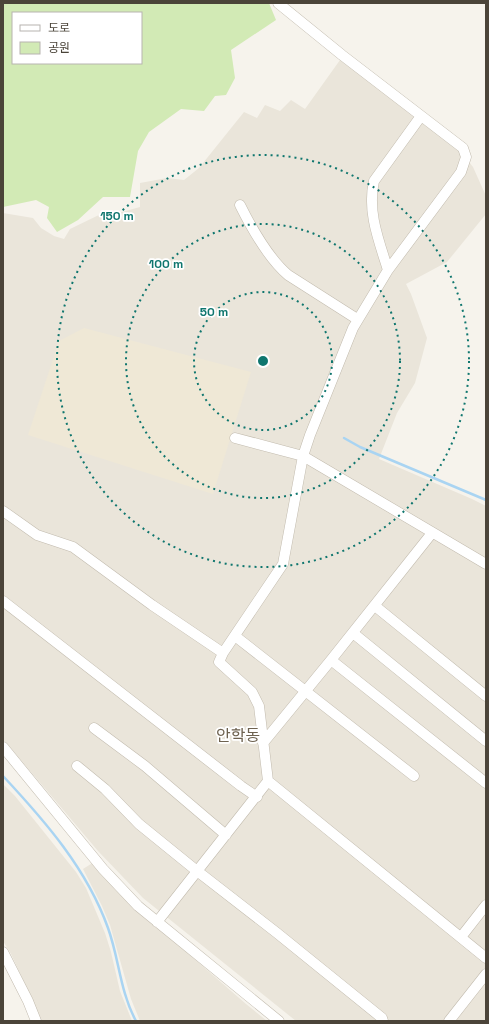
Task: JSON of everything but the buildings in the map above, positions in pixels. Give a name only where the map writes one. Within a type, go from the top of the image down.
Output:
[{"type":"street","points":[[157,922],[257,797],[268,780],[259,706],[252,692],[219,662],[223,653],[283,564],[303,456],[357,319],[388,270],[461,172],[466,157],[463,148],[342,55],[278,3]]},
{"type":"street","points":[[388,270],[372,215],[372,193],[374,182],[421,116]]},
{"type":"street","points":[[240,205],[251,227],[279,268],[357,319]]},
{"type":"street","points":[[235,438],[303,456],[486,564]]},
{"type":"street","points":[[3,511],[37,534],[72,547],[152,605],[223,653]]},
{"type":"street","points":[[263,743],[307,691],[432,532]]},
{"type":"street","points":[[3,601],[257,797]]},
{"type":"street","points":[[375,606],[486,696]]},
{"type":"street","points":[[353,633],[486,741]]},
{"type":"street","points":[[235,636],[414,776]]},
{"type":"street","points":[[331,660],[486,783]]},
{"type":"street","points":[[94,728],[145,766],[226,835]]},
{"type":"street","points":[[3,747],[103,869],[138,906],[279,1021]]},
{"type":"street","points":[[77,766],[105,789],[139,824],[336,980],[382,1018],[383,1021]]},
{"type":"street","points":[[268,780],[486,958]]},
{"type":"street","points":[[461,937],[486,905]]},
{"type":"street","points":[[3,952],[28,1001],[36,1021]]},
{"type":"street","points":[[449,1021],[486,974]]},
{"type":"shaded area","points":[[340,60],[458,148],[473,167],[486,196],[486,214],[447,262],[406,284],[427,338],[415,383],[397,413],[379,459],[486,506],[486,1021],[296,1021],[143,898],[98,851],[3,739],[3,213],[33,218],[41,228],[54,236],[64,239],[70,229],[103,213],[104,217],[140,207],[140,183],[167,178],[184,180],[199,168],[244,112],[257,118],[265,105],[280,111],[291,100],[305,109]]},
{"type":"shaded area","points":[[84,328],[251,372],[213,494],[28,435],[59,341]]},
{"type":"shaded area","points":[[3,784],[15,796],[76,872],[86,888],[105,933],[120,991],[132,1021],[39,1021],[33,1001],[11,954],[3,941]]},
{"type":"shaded area","points":[[94,862],[137,909],[267,1021],[140,1021],[131,999],[110,925],[83,869]]},
{"type":"green space","points":[[3,3],[269,3],[276,20],[231,50],[235,78],[226,95],[215,96],[204,111],[181,109],[149,132],[138,151],[130,197],[103,197],[78,220],[57,232],[47,218],[49,207],[36,200],[3,207]]},
{"type":"waterway","points":[[344,438],[360,447],[486,500]]},
{"type":"waterway","points":[[3,776],[49,828],[77,866],[89,886],[99,906],[112,939],[126,998],[136,1021]]},
{"type":"district","name":"안학동","points":[[238,735]]}]
